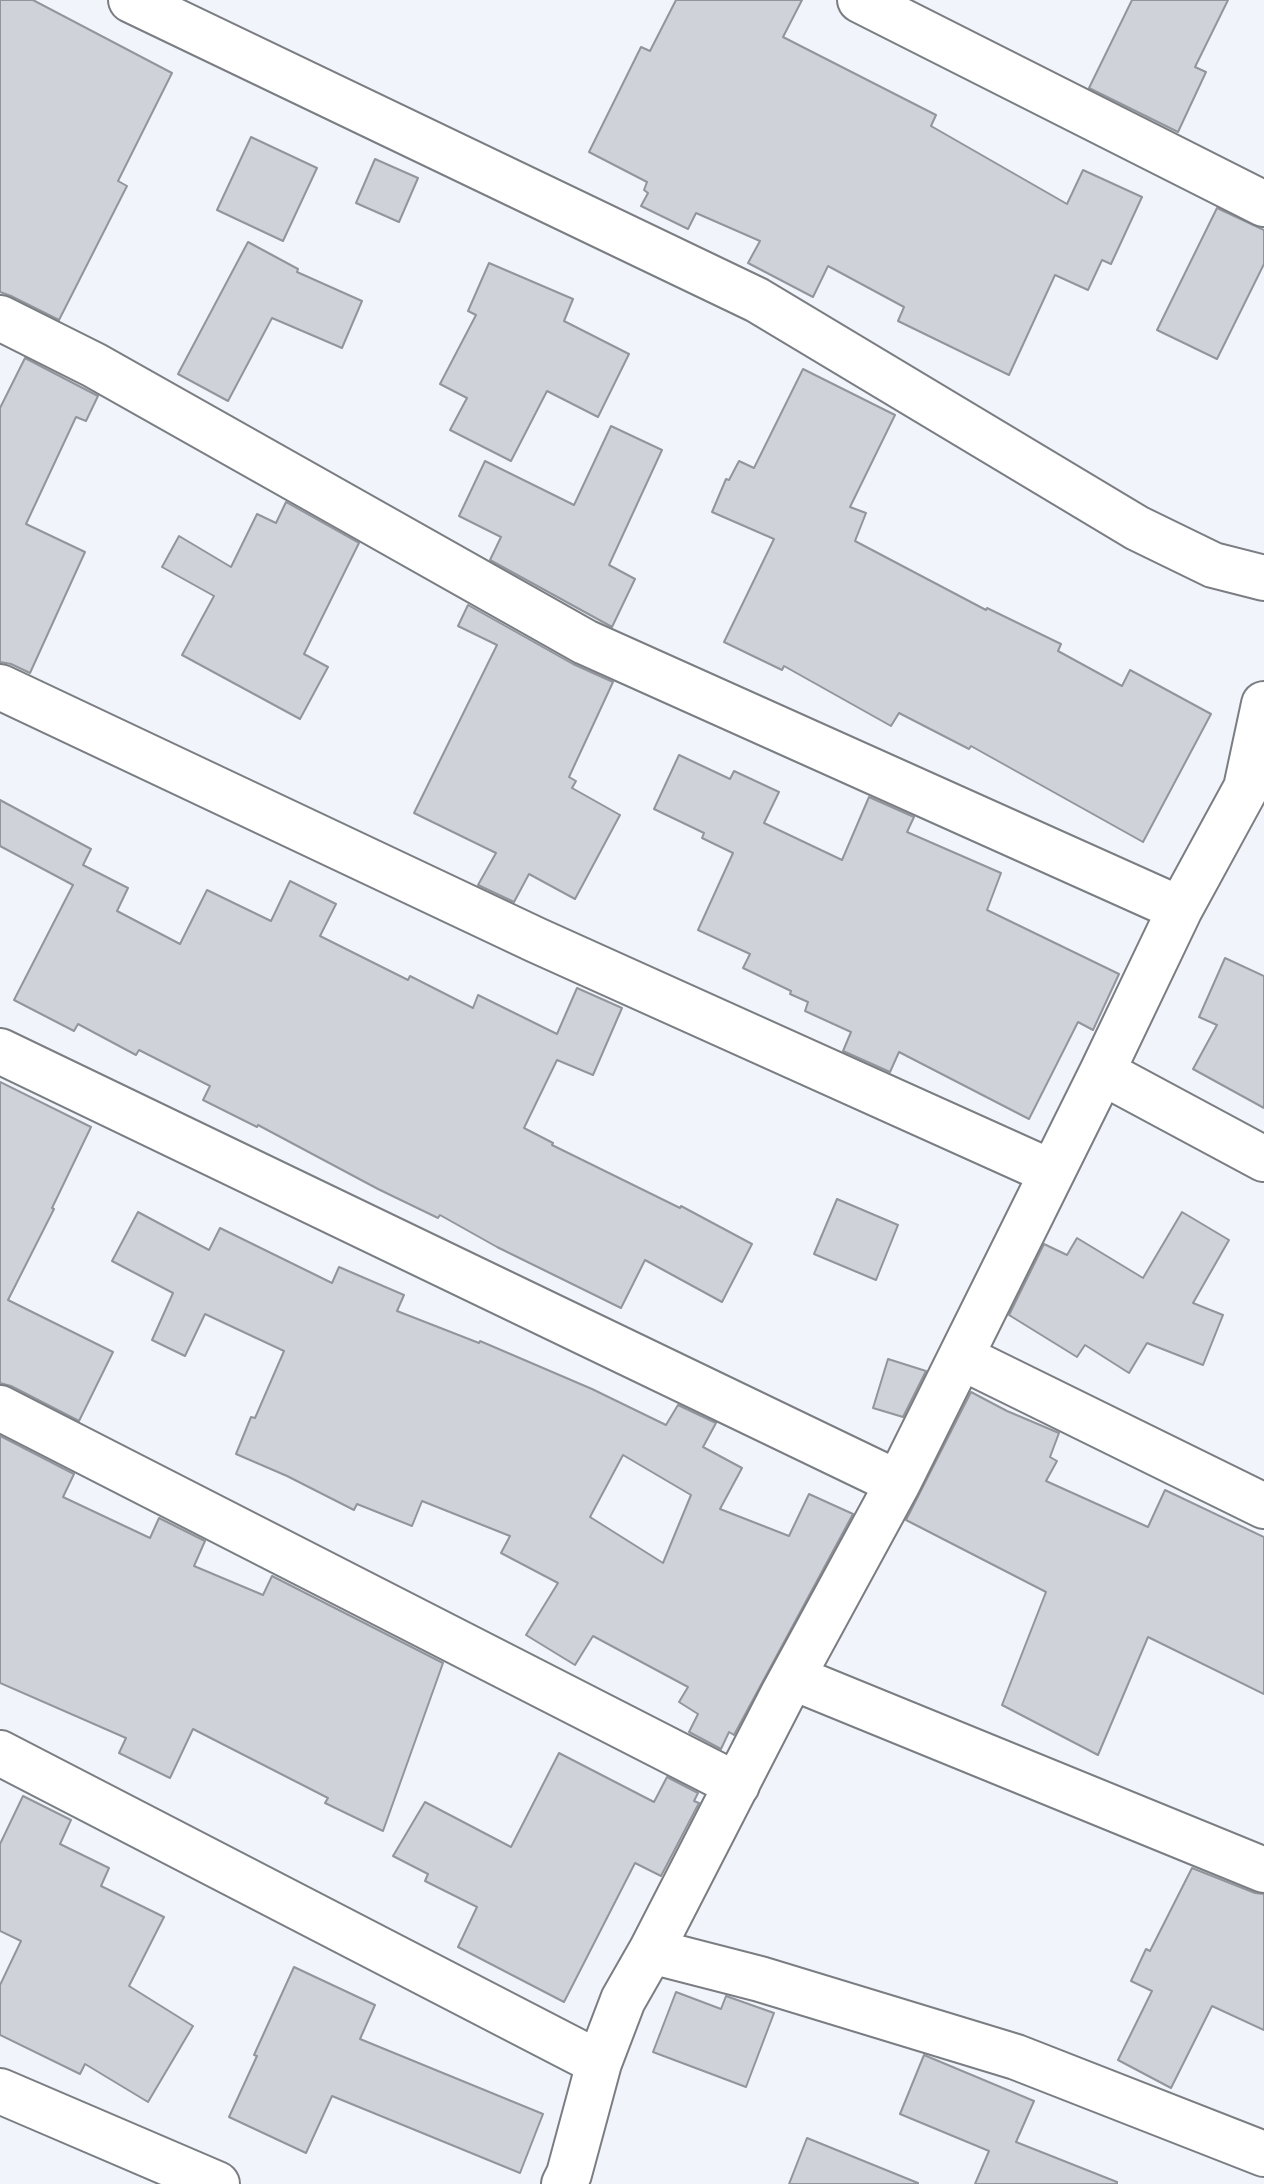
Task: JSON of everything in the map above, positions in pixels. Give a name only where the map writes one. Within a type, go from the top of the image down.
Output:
[{"type":"street","points":[[131,0],[757,300],[1137,528],[1213,565],[1264,578]]},
{"type":"street","points":[[860,0],[1264,204]]},
{"type":"street","points":[[0,318],[94,365],[585,642],[1180,909]]},
{"type":"street","points":[[0,687],[536,940],[1051,1172]]},
{"type":"street","points":[[574,2181],[599,2063],[623,2000],[898,1483],[1180,909],[1255,792],[1264,704]]},
{"type":"street","points":[[0,1051],[898,1483]]},
{"type":"street","points":[[1102,1072],[1264,1159]]},
{"type":"street","points":[[961,1357],[1264,1506]]},
{"type":"street","points":[[0,1408],[737,1785]]},
{"type":"street","points":[[794,1678],[1264,1870]]},
{"type":"street","points":[[0,1753],[599,2063]]},
{"type":"street","points":[[651,1951],[760,1979],[1016,2057],[1264,2154]]},
{"type":"street","points":[[0,2091],[217,2184]]},
{"type":"building","points":[[0,0],[33,0],[172,73],[118,181],[127,186],[59,320],[0,292]]},
{"type":"building","points":[[676,0],[802,0],[783,37],[936,115],[931,126],[1067,204],[1083,170],[1142,197],[1111,264],[1102,260],[1088,290],[1055,275],[1009,375],[898,321],[904,307],[828,266],[813,297],[748,263],[760,241],[696,213],[688,229],[641,206],[648,193],[644,190],[647,182],[589,152],[641,47],[650,51]]},
{"type":"building","points":[[1132,0],[1228,0],[1195,67],[1206,72],[1178,132],[1089,88]]},
{"type":"building","points":[[251,137],[317,168],[283,241],[217,210]]},
{"type":"building","points":[[375,159],[418,178],[399,222],[356,203]]},
{"type":"building","points":[[1217,208],[1264,230],[1264,264],[1217,359],[1157,330]]},
{"type":"building","points":[[248,242],[298,269],[297,272],[362,301],[342,348],[272,318],[228,401],[178,374]]},
{"type":"building","points":[[489,263],[573,299],[564,321],[629,354],[598,417],[547,391],[511,461],[450,430],[467,398],[440,384],[476,315],[468,311]]},
{"type":"building","points":[[25,358],[98,396],[86,421],[76,417],[26,524],[85,552],[30,673],[0,662],[0,408]]},
{"type":"building","points":[[803,369],[895,415],[850,507],[866,513],[855,541],[986,610],[1061,644],[1058,651],[1122,686],[1130,670],[1211,714],[1143,842],[971,746],[969,749],[899,713],[891,726],[784,666],[782,670],[724,642],[774,539],[712,512],[726,479],[729,480],[739,461],[754,468]]},
{"type":"building","points":[[611,426],[662,450],[609,565],[635,579],[612,627],[490,560],[501,537],[459,516],[485,461],[574,505]]},
{"type":"building","points":[[286,502],[359,543],[304,654],[328,667],[300,719],[182,655],[214,596],[162,567],[179,536],[231,567],[257,514],[276,523]]},
{"type":"building","points":[[468,605],[573,664],[613,682],[569,777],[576,781],[572,788],[620,815],[575,899],[529,874],[514,902],[478,885],[496,853],[414,813],[497,645],[458,626]]},
{"type":"building","points":[[679,755],[730,779],[734,771],[779,792],[764,823],[842,860],[869,797],[914,817],[907,832],[1001,873],[987,910],[1119,974],[1093,1030],[1078,1022],[1029,1119],[899,1052],[890,1072],[843,1051],[851,1032],[805,1011],[808,1002],[743,968],[750,954],[698,930],[733,853],[702,838],[704,833],[654,809]]},
{"type":"building","points":[[0,800],[91,849],[83,865],[128,888],[117,911],[180,944],[207,890],[271,921],[290,881],[336,904],[320,936],[473,1008],[478,995],[557,1034],[577,988],[622,1008],[593,1075],[557,1060],[524,1128],[552,1145],[681,1206],[752,1244],[722,1302],[645,1260],[621,1308],[497,1247],[440,1215],[438,1218],[378,1189],[258,1125],[203,1100],[210,1086],[139,1050],[136,1055],[78,1024],[74,1031],[14,1000],[73,885],[0,846]]},
{"type":"building","points":[[1225,958],[1264,976],[1264,1108],[1193,1069],[1217,1025],[1199,1017]]},
{"type":"building","points":[[0,1082],[91,1127],[8,1300],[113,1352],[79,1421],[0,1383]]},
{"type":"building","points":[[837,1199],[898,1225],[876,1280],[814,1254]]},
{"type":"building","points":[[138,1212],[209,1250],[220,1228],[332,1283],[339,1267],[404,1295],[397,1311],[480,1341],[666,1425],[678,1405],[716,1423],[703,1447],[742,1468],[720,1509],[789,1536],[809,1494],[853,1514],[734,1735],[729,1732],[721,1749],[689,1732],[698,1714],[679,1702],[688,1687],[593,1636],[575,1665],[526,1635],[558,1583],[501,1553],[510,1536],[422,1501],[412,1526],[357,1504],[354,1510],[236,1454],[284,1351],[205,1314],[185,1356],[152,1340],[173,1293],[112,1261]],"holes":[[[623,1455],[691,1495],[663,1563],[590,1517]]]},
{"type":"building","points":[[1182,1212],[1229,1240],[1193,1303],[1223,1315],[1203,1365],[1147,1343],[1129,1373],[1085,1345],[1077,1357],[1009,1315],[1044,1244],[1067,1255],[1077,1238],[1143,1278]]},
{"type":"building","points":[[888,1359],[926,1371],[903,1417],[873,1408]]},
{"type":"building","points":[[971,1392],[1059,1433],[1050,1457],[1057,1461],[1046,1481],[1148,1527],[1165,1490],[1264,1537],[1264,1694],[1148,1637],[1098,1755],[1002,1705],[1046,1592],[906,1520]]},
{"type":"building","points":[[0,1436],[74,1474],[63,1497],[150,1538],[159,1518],[205,1541],[194,1566],[263,1595],[272,1576],[443,1663],[383,1831],[325,1803],[328,1798],[193,1729],[170,1778],[119,1753],[126,1738],[0,1683]]},
{"type":"building","points":[[559,1753],[654,1802],[667,1777],[698,1793],[694,1801],[699,1803],[661,1876],[635,1863],[564,2002],[458,1947],[477,1907],[425,1881],[428,1874],[393,1856],[425,1802],[511,1847]]},
{"type":"building","points":[[23,1796],[71,1820],[60,1844],[109,1868],[101,1886],[164,1917],[129,1986],[193,2026],[148,2102],[85,2064],[80,2074],[0,2035],[0,1985],[21,1941],[0,1931],[0,1844]]},
{"type":"building","points":[[1192,1868],[1264,1894],[1264,2030],[1212,2006],[1171,2088],[1118,2060],[1152,1991],[1131,1981],[1146,1949],[1150,1951]]},
{"type":"building","points":[[294,1967],[375,2005],[360,2039],[543,2114],[520,2173],[332,2096],[306,2153],[229,2117]]},
{"type":"building","points":[[676,1992],[721,2009],[726,1996],[774,2013],[746,2087],[653,2052]]},
{"type":"building","points":[[924,2055],[1034,2101],[1016,2142],[1117,2184],[975,2184],[989,2151],[900,2114]]},
{"type":"building","points":[[807,2138],[918,2183],[918,2184],[789,2184]]}]
